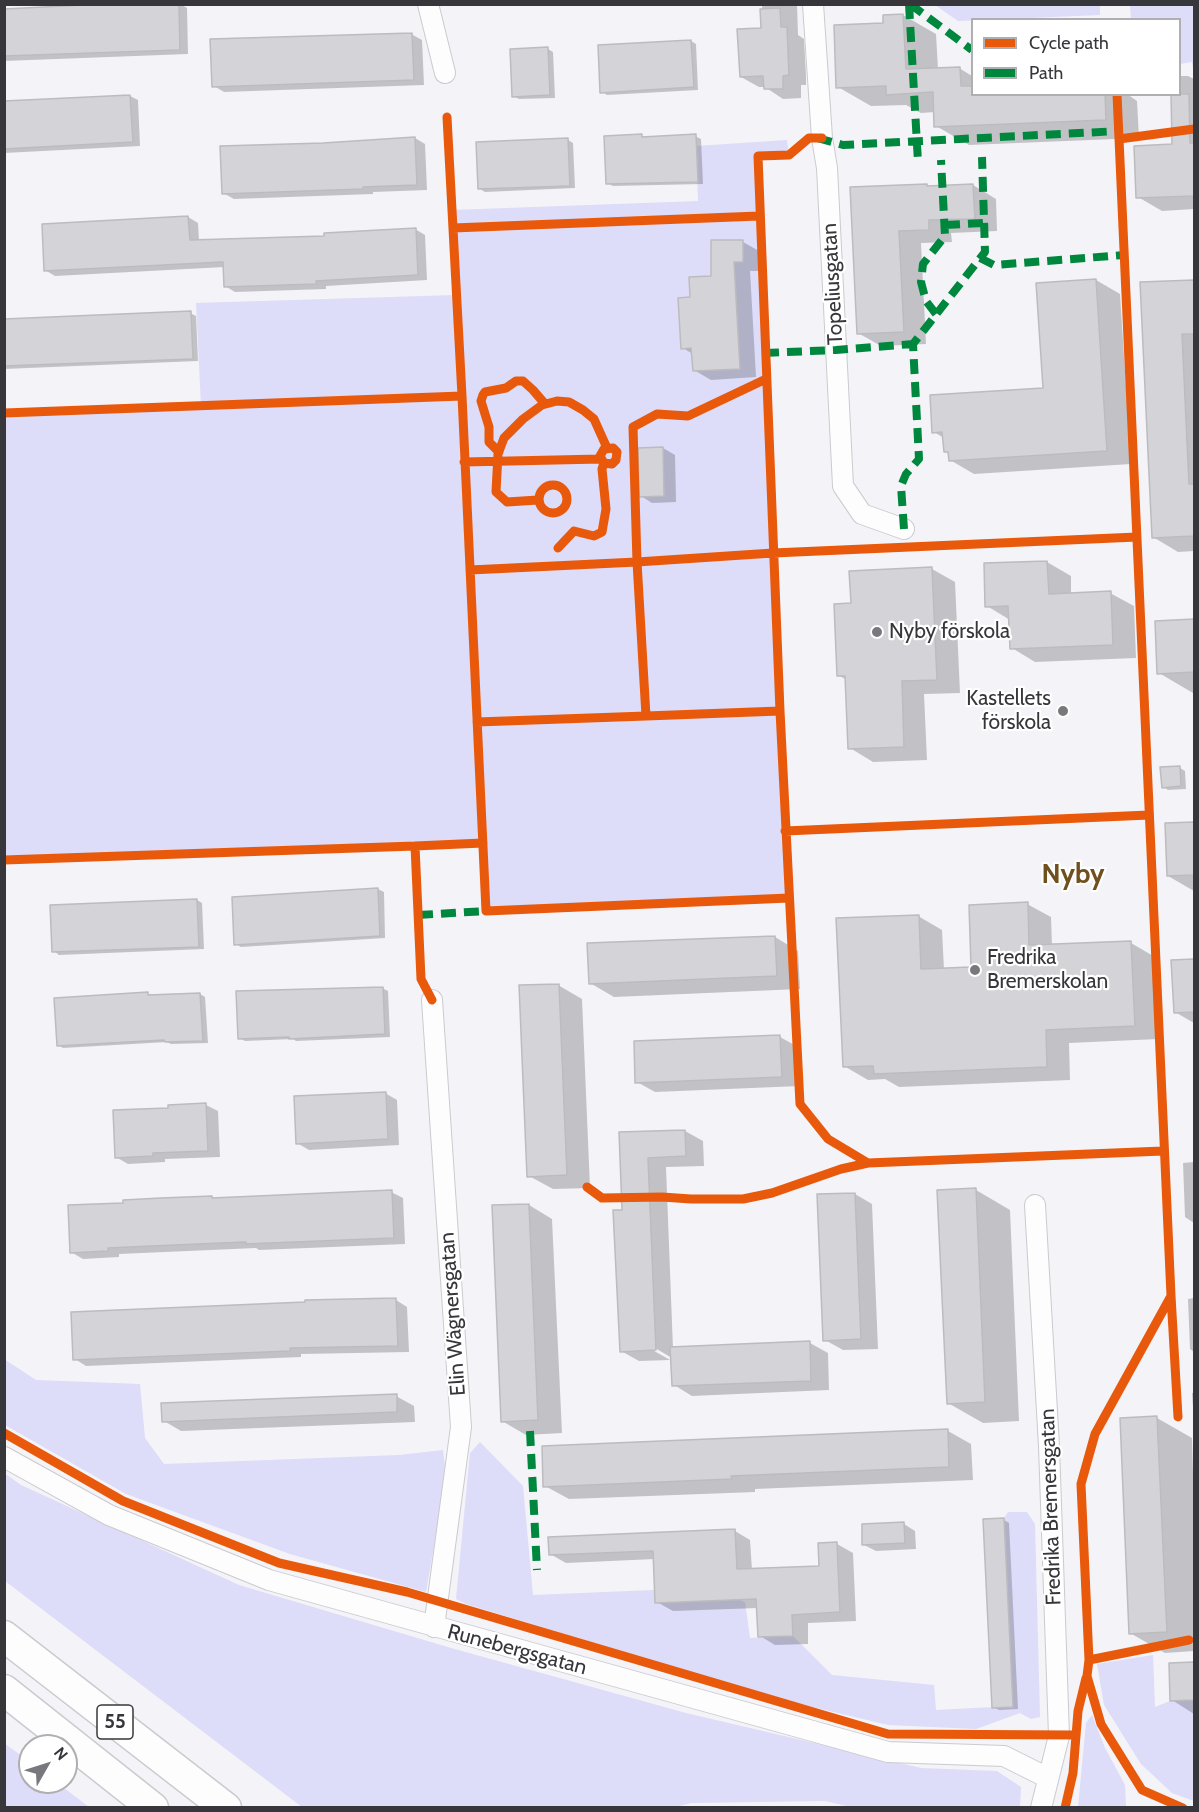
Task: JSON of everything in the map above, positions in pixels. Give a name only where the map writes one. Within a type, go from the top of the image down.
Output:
[{"type":"main road","name":"55","points":[[4,1636],[226,1808]]},
{"type":"main road","name":"55","points":[[4,1690],[153,1808]]},
{"type":"street","points":[[428,4],[445,73]]},
{"type":"street","name":"Topeliusgatan","points":[[813,4],[822,138],[827,168],[843,486],[862,514],[904,529]]},
{"type":"street","name":"Elin Wägnersgatan","points":[[432,1000],[461,1427],[434,1627]]},
{"type":"street","name":"Fredrika Bremersgatan","points":[[1035,1205],[1049,1446],[1059,1736],[1041,1808]]},
{"type":"street","name":"Runebergsgatan","points":[[4,1457],[109,1515],[269,1580],[888,1752],[1004,1756],[1048,1779]]},
{"type":"shaded area","points":[[935,5],[1100,5],[1100,15],[971,18],[971,20],[958,21]]},
{"type":"shaded area","points":[[1130,5],[1194,5],[1194,75],[1192,62],[1181,64],[1181,18],[1131,18]]},
{"type":"shaded area","points":[[787,140],[789,155],[758,156],[789,898],[486,911],[482,843],[5,860],[4,413],[201,406],[196,303],[456,295],[452,210],[698,201],[696,146]]},
{"type":"shaded area","points":[[4,1359],[36,1380],[140,1384],[145,1438],[164,1464],[399,1455],[443,1450],[446,1476],[426,1592],[290,1554],[126,1494],[5,1425]]},
{"type":"shaded area","points":[[480,1442],[523,1486],[533,1595],[654,1590],[738,1599],[745,1602],[750,1638],[793,1636],[832,1675],[934,1685],[936,1710],[1013,1706],[1004,1518],[1008,1512],[1027,1512],[1035,1524],[1040,1717],[1031,1719],[1020,1713],[976,1729],[888,1725],[775,1698],[466,1604],[456,1599],[470,1453]]},
{"type":"shaded area","points":[[4,1473],[21,1485],[239,1585],[451,1648],[686,1713],[921,1768],[997,1771],[1021,1787],[1020,1807],[855,1808],[825,1801],[691,1803],[672,1808],[302,1807],[5,1581]]},
{"type":"shaded area","points":[[1153,1655],[1155,1707],[1170,1701],[1194,1700],[1194,1801],[1172,1793],[1141,1764],[1104,1705],[1097,1664]]},
{"type":"shaded area","points":[[1092,1715],[1105,1748],[1125,1785],[1126,1807],[1078,1807],[1086,1723]]},
{"type":"shaded area","points":[[4,1743],[18,1753],[18,1794],[72,1794],[89,1807],[5,1807]]},
{"type":"building","points":[[103,4],[179,4],[180,50],[4,56],[4,9]]},
{"type":"building","points":[[780,8],[781,27],[787,27],[789,75],[783,76],[783,89],[764,89],[763,76],[740,77],[737,29],[761,28],[760,9]]},
{"type":"building","points":[[903,14],[906,69],[960,67],[961,86],[971,86],[971,96],[1105,96],[1106,120],[934,127],[933,92],[886,95],[886,86],[836,88],[834,25],[883,23],[883,15]]},
{"type":"building","points":[[412,33],[414,80],[212,87],[210,39]]},
{"type":"building","points":[[691,40],[694,87],[600,93],[598,45]]},
{"type":"building","points":[[548,47],[550,95],[512,97],[510,49]]},
{"type":"building","points":[[1189,94],[1190,143],[1194,143],[1194,196],[1136,198],[1134,146],[1172,144],[1171,96]]},
{"type":"building","points":[[130,95],[133,142],[4,149],[4,101]]},
{"type":"building","points":[[642,134],[642,137],[696,134],[698,182],[606,184],[604,136]]},
{"type":"building","points":[[415,137],[417,185],[222,194],[220,146]]},
{"type":"building","points":[[568,138],[570,186],[478,189],[476,142]]},
{"type":"building","points":[[927,184],[927,186],[973,184],[975,219],[929,220],[929,230],[899,231],[904,332],[857,334],[850,187]]},
{"type":"building","points":[[188,216],[190,240],[324,236],[324,233],[416,228],[418,275],[316,281],[317,284],[224,287],[223,262],[44,271],[42,224]]},
{"type":"building","points":[[711,240],[743,240],[743,262],[734,262],[740,369],[693,371],[691,348],[681,349],[678,298],[690,297],[689,277],[711,276]]},
{"type":"building","points":[[1096,279],[1107,451],[949,461],[948,452],[944,452],[942,432],[932,433],[930,395],[1043,388],[1036,283]]},
{"type":"building","points":[[1194,280],[1194,334],[1182,334],[1189,484],[1194,484],[1194,536],[1152,538],[1140,282]]},
{"type":"building","points":[[191,311],[193,359],[4,366],[4,319]]},
{"type":"building","points":[[663,447],[664,496],[639,497],[638,448]]},
{"type":"building","points":[[1047,561],[1049,594],[1111,591],[1113,645],[1010,649],[1008,606],[985,607],[984,563]]},
{"type":"building","points":[[932,567],[937,680],[902,681],[904,747],[848,749],[845,676],[837,676],[834,604],[851,603],[849,571]]},
{"type":"building","points":[[1194,619],[1194,672],[1157,674],[1155,621]]},
{"type":"building","points":[[1180,766],[1181,786],[1162,788],[1160,767]]},
{"type":"building","points":[[1194,822],[1194,875],[1167,876],[1165,823]]},
{"type":"building","points":[[378,888],[380,936],[234,945],[232,897]]},
{"type":"building","points":[[197,899],[199,947],[52,952],[50,905]]},
{"type":"building","points":[[1028,902],[1029,945],[1131,941],[1135,1026],[1046,1030],[1047,1067],[874,1074],[873,1066],[843,1067],[836,918],[919,915],[921,969],[971,967],[969,905]]},
{"type":"building","points":[[775,936],[777,976],[589,984],[587,943]]},
{"type":"building","points":[[1194,959],[1194,1012],[1174,1013],[1171,960]]},
{"type":"building","points":[[559,984],[567,1175],[527,1177],[519,985]]},
{"type":"building","points":[[383,987],[385,1034],[238,1039],[236,991]]},
{"type":"building","points":[[148,992],[148,995],[200,993],[203,1041],[165,1042],[164,1040],[57,1046],[54,998]]},
{"type":"building","points":[[780,1035],[782,1077],[635,1083],[634,1041]]},
{"type":"building","points":[[386,1092],[388,1139],[296,1144],[294,1096]]},
{"type":"building","points":[[206,1103],[208,1151],[153,1153],[153,1156],[115,1158],[113,1110],[168,1108],[168,1105]]},
{"type":"building","points":[[685,1130],[686,1156],[648,1158],[656,1350],[620,1352],[613,1210],[622,1210],[619,1132]]},
{"type":"building","points":[[976,1188],[985,1402],[947,1404],[937,1190]]},
{"type":"building","points":[[392,1190],[394,1238],[108,1248],[108,1251],[70,1253],[68,1205],[123,1203],[123,1200],[161,1198]]},
{"type":"building","points":[[855,1193],[861,1339],[823,1341],[817,1194]]},
{"type":"building","points":[[529,1204],[538,1420],[501,1422],[492,1205]]},
{"type":"building","points":[[396,1298],[398,1346],[290,1348],[290,1351],[73,1360],[71,1312],[305,1302],[305,1300]]},
{"type":"building","points":[[810,1341],[811,1381],[672,1386],[670,1347]]},
{"type":"building","points":[[397,1394],[397,1412],[162,1422],[161,1403]]},
{"type":"building","points":[[1157,1416],[1167,1632],[1129,1634],[1120,1418]]},
{"type":"building","points":[[948,1429],[949,1467],[543,1487],[542,1446]]},
{"type":"building","points":[[1004,1518],[1013,1707],[992,1708],[983,1519]]},
{"type":"building","points":[[904,1522],[905,1543],[862,1545],[862,1524]]},
{"type":"building","points":[[735,1529],[737,1569],[819,1566],[818,1543],[837,1542],[840,1612],[792,1615],[793,1636],[758,1637],[756,1599],[655,1603],[653,1551],[549,1555],[548,1537]]},
{"type":"building","points":[[1194,1662],[1194,1700],[1170,1701],[1169,1663]]},
{"type":"marked path","points":[[909,4],[918,162]]},
{"type":"marked path","points":[[910,4],[971,49]]},
{"type":"marked path","points":[[817,138],[843,145],[1119,131]]},
{"type":"marked path","points":[[904,529],[901,486],[906,474],[919,459],[913,344],[985,252],[982,157]]},
{"type":"marked path","points":[[936,314],[926,301],[921,282],[923,264],[945,236],[941,160]]},
{"type":"marked path","points":[[945,225],[984,223]]},
{"type":"marked path","points":[[980,258],[994,265],[1124,255]]},
{"type":"marked path","points":[[764,353],[913,344]]},
{"type":"marked path","points":[[418,915],[486,911]]},
{"type":"marked path","points":[[530,1431],[537,1570]]},
{"type":"cycle path","points":[[1117,96],[1171,1296],[1095,1434],[1081,1484],[1089,1660],[1087,1676],[1101,1724],[1142,1790],[1183,1808]]},
{"type":"cycle path","points":[[447,117],[486,911],[789,898]]},
{"type":"cycle path","points":[[1119,139],[1194,129]]},
{"type":"cycle path","points":[[822,138],[809,138],[789,155],[758,156],[780,711],[800,1104],[828,1139],[868,1163],[1163,1151]]},
{"type":"cycle path","points":[[453,228],[759,216]]},
{"type":"cycle path","points":[[766,379],[688,416],[657,414],[633,427],[637,562],[646,716],[780,711]]},
{"type":"cycle path","points":[[499,452],[489,442],[489,427],[481,401],[485,392],[506,388],[516,381],[523,381],[545,404]]},
{"type":"cycle path","points":[[4,413],[462,396]]},
{"type":"cycle path","points":[[538,500],[507,502],[496,492],[498,454],[504,438],[523,419],[542,405],[557,401],[569,402],[594,419],[607,448]]},
{"type":"cycle path","points":[[558,548],[574,531],[594,536],[602,532],[606,509],[602,469],[604,463],[600,456],[604,449],[613,448],[617,452],[616,460],[612,464],[604,463]]},
{"type":"cycle path","points":[[464,462],[601,459]]},
{"type":"cycle path","points":[[553,485],[563,489],[567,499],[563,509],[553,513],[543,509],[539,499],[543,489],[553,485]]},
{"type":"cycle path","points":[[470,570],[773,553],[1137,537]]},
{"type":"cycle path","points":[[477,722],[646,716]]},
{"type":"cycle path","points":[[785,831],[1149,815]]},
{"type":"cycle path","points":[[432,1000],[421,979],[415,846],[483,843]]},
{"type":"cycle path","points":[[4,860],[415,846]]},
{"type":"cycle path","points":[[587,1187],[602,1198],[743,1199],[772,1193],[841,1169],[868,1163]]},
{"type":"cycle path","points":[[1171,1296],[1178,1417]]},
{"type":"cycle path","points":[[4,1433],[123,1501],[279,1563],[407,1592],[888,1734],[1076,1735]]},
{"type":"cycle path","points":[[1089,1660],[1189,1640]]},
{"type":"cycle path","points":[[1065,1808],[1073,1773],[1078,1711],[1086,1678]]},
{"type":"place","name":"Nyby förskola","points":[[877,632]]},
{"type":"place","name":"Kastellets förskola","points":[[1063,711]]},
{"type":"place","name":"Fredrika Bremerskolan","points":[[975,970]]},
{"type":"district","name":"Nyby","points":[[1073,875]]}]
